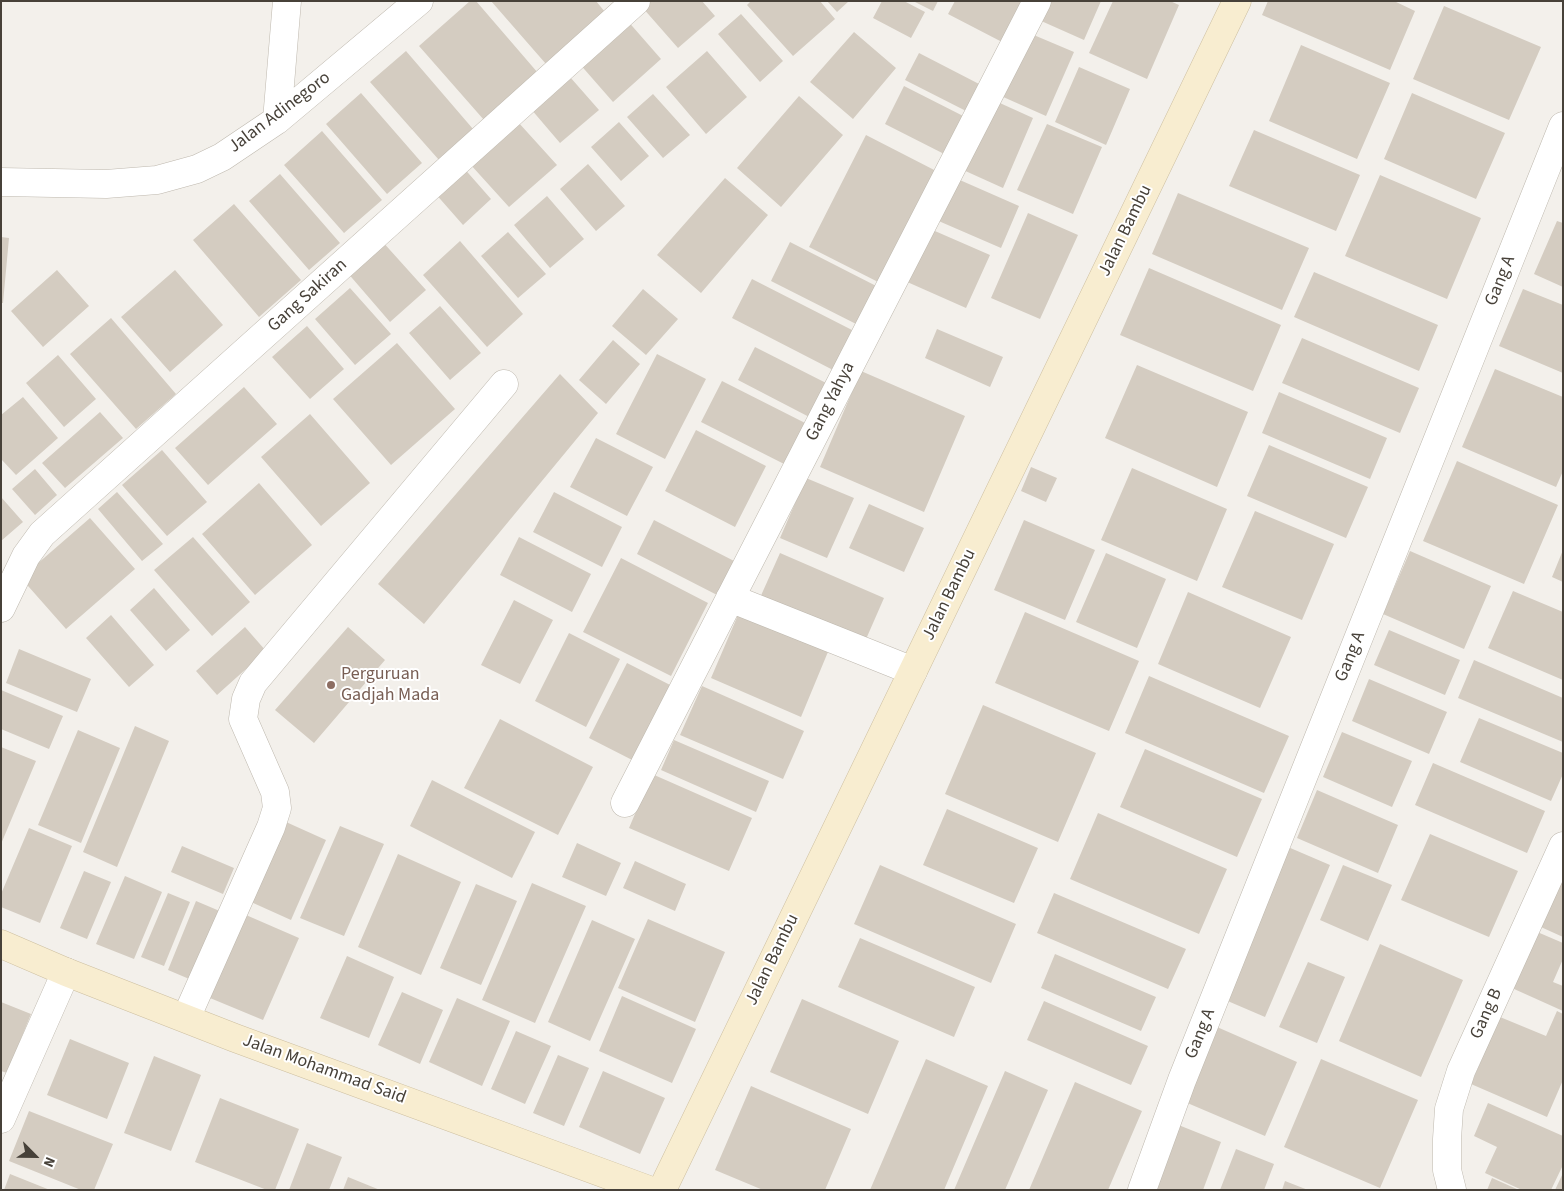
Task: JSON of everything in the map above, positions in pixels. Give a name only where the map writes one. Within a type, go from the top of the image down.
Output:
[{"type":"street","points":[[277,120],[287,1]]},
{"type":"street","name":"Jalan Adinegoro","points":[[1,182],[106,184],[157,180],[197,168],[222,157],[277,120],[419,1]]},
{"type":"street","name":"Gang Sakiran","points":[[1,608],[26,556],[42,534],[636,1]]},
{"type":"street","name":"Gang Yahya","points":[[625,804],[1037,1]]},
{"type":"street","name":"Jalan Bambu","points":[[662,1190],[1237,1]]},
{"type":"street","name":"Gang A","points":[[1142,1190],[1186,1071],[1563,126]]},
{"type":"street","points":[[186,1018],[271,827],[277,808],[275,792],[243,719],[246,699],[252,683],[504,384]]},
{"type":"street","points":[[730,598],[913,671]]},
{"type":"street","name":"Gang B","points":[[1452,1190],[1447,1170],[1449,1109],[1461,1071],[1563,846]]},
{"type":"street","name":"Jalan Mohammad Said","points":[[1,944],[66,972],[598,1182],[649,1190]]},
{"type":"street","points":[[1,1119],[66,972]]},
{"type":"building","points":[[470,1],[476,1],[538,73],[484,120],[419,46]]},
{"type":"building","points":[[491,1],[596,1],[605,12],[546,64]]},
{"type":"building","points":[[648,1],[702,1],[715,16],[678,48],[642,7]]},
{"type":"building","points":[[751,1],[820,1],[835,19],[793,56],[747,5]]},
{"type":"building","points":[[827,1],[849,1],[837,12]]},
{"type":"building","points":[[882,1],[904,1],[925,12],[911,38],[873,18]]},
{"type":"building","points":[[913,1],[938,1],[933,11]]},
{"type":"building","points":[[955,1],[1022,1],[1002,42],[948,14]]},
{"type":"building","points":[[1047,1],[1101,1],[1084,40],[1039,20]]},
{"type":"building","points":[[1113,1],[1170,1],[1179,5],[1147,79],[1089,53]]},
{"type":"building","points":[[1268,1],[1394,1],[1415,11],[1390,70],[1262,15]]},
{"type":"building","points":[[1444,6],[1541,47],[1509,120],[1413,79]]},
{"type":"building","points":[[741,14],[783,61],[760,82],[718,34]]},
{"type":"building","points":[[626,19],[661,59],[613,102],[578,62]]},
{"type":"building","points":[[854,32],[896,68],[853,119],[810,82]]},
{"type":"building","points":[[1029,33],[1074,52],[1046,116],[1001,96]]},
{"type":"building","points":[[1301,45],[1390,83],[1357,159],[1269,121]]},
{"type":"building","points":[[406,51],[473,129],[439,160],[370,82]]},
{"type":"building","points":[[707,51],[747,97],[706,134],[666,87]]},
{"type":"building","points":[[919,53],[981,85],[968,112],[905,80]]},
{"type":"building","points":[[1079,67],[1130,89],[1106,145],[1055,122]]},
{"type":"building","points":[[563,69],[599,110],[560,143],[525,102]]},
{"type":"building","points":[[904,86],[973,121],[954,159],[885,124]]},
{"type":"building","points":[[361,93],[422,163],[387,194],[326,124]]},
{"type":"building","points":[[1412,93],[1505,133],[1476,199],[1384,159]]},
{"type":"building","points":[[653,94],[690,135],[663,158],[627,117]]},
{"type":"building","points":[[799,96],[843,135],[781,207],[737,168]]},
{"type":"building","points":[[991,99],[1033,118],[1003,188],[961,169]]},
{"type":"building","points":[[518,122],[557,165],[509,207],[470,164]]},
{"type":"building","points":[[619,122],[649,156],[621,181],[591,147]]},
{"type":"building","points":[[1047,124],[1102,147],[1073,214],[1017,190]]},
{"type":"building","points":[[1254,130],[1360,175],[1336,231],[1229,186]]},
{"type":"building","points":[[322,131],[382,200],[344,233],[284,165]]},
{"type":"building","points":[[866,135],[942,174],[886,286],[809,247]]},
{"type":"building","points":[[588,164],[625,206],[596,231],[560,189]]},
{"type":"building","points":[[462,166],[491,199],[463,225],[434,192]]},
{"type":"building","points":[[280,174],[340,243],[309,270],[249,201]]},
{"type":"building","points":[[1380,175],[1481,218],[1447,299],[1345,256]]},
{"type":"building","points":[[953,177],[1019,206],[1001,248],[934,219]]},
{"type":"building","points":[[725,178],[768,215],[701,293],[657,255]]},
{"type":"building","points":[[1178,193],[1309,248],[1282,310],[1152,254]]},
{"type":"building","points":[[547,196],[584,239],[550,268],[514,225]]},
{"type":"building","points":[[234,204],[301,280],[259,317],[193,240]]},
{"type":"building","points":[[1028,213],[1078,235],[1040,319],[991,298]]},
{"type":"building","points":[[1557,221],[1563,223],[1563,287],[1534,274]]},
{"type":"building","points":[[928,228],[990,255],[966,308],[905,281]]},
{"type":"building","points":[[508,232],[546,274],[518,298],[481,256]]},
{"type":"building","points":[[1,237],[9,238],[3,303],[1,303]]},
{"type":"building","points":[[381,240],[426,290],[390,322],[346,271]]},
{"type":"building","points":[[460,241],[523,314],[487,347],[423,275]]},
{"type":"building","points":[[790,242],[886,291],[866,329],[771,281]]},
{"type":"building","points":[[1149,268],[1281,325],[1253,391],[1120,335]]},
{"type":"building","points":[[57,270],[89,306],[43,347],[11,311]]},
{"type":"building","points":[[175,270],[223,325],[170,372],[121,317]]},
{"type":"building","points":[[1314,272],[1438,325],[1419,371],[1294,317]]},
{"type":"building","points":[[752,279],[852,330],[833,370],[732,318]]},
{"type":"building","points":[[350,288],[391,334],[355,365],[315,319]]},
{"type":"building","points":[[643,289],[678,319],[646,355],[612,326]]},
{"type":"building","points":[[1523,289],[1563,305],[1563,373],[1499,346]]},
{"type":"building","points":[[440,306],[481,353],[450,380],[409,333]]},
{"type":"building","points":[[111,318],[176,394],[136,429],[70,354]]},
{"type":"building","points":[[307,326],[344,369],[310,399],[272,357]]},
{"type":"building","points":[[937,329],[1003,357],[990,387],[925,358]]},
{"type":"building","points":[[1302,338],[1419,388],[1400,433],[1282,383]]},
{"type":"building","points":[[613,340],[640,364],[606,404],[579,380]]},
{"type":"building","points":[[397,343],[455,409],[391,465],[333,399]]},
{"type":"building","points":[[755,347],[832,386],[815,420],[738,380]]},
{"type":"building","points":[[657,354],[706,379],[665,459],[616,434]]},
{"type":"building","points":[[58,355],[96,399],[64,427],[26,383]]},
{"type":"building","points":[[1137,365],[1248,412],[1217,487],[1105,438]]},
{"type":"building","points":[[1495,369],[1563,397],[1563,471],[1556,487],[1462,447]]},
{"type":"building","points":[[861,371],[965,416],[924,512],[820,467]]},
{"type":"building","points":[[560,374],[598,413],[424,624],[378,584]]},
{"type":"building","points":[[722,381],[813,427],[792,468],[701,422]]},
{"type":"building","points":[[244,387],[277,424],[208,485],[175,448]]},
{"type":"building","points":[[1279,392],[1387,438],[1370,479],[1262,433]]},
{"type":"building","points":[[23,397],[58,438],[16,475],[1,459],[1,415]]},
{"type":"building","points":[[100,412],[123,438],[65,488],[42,463]]},
{"type":"building","points":[[310,414],[370,483],[321,526],[261,457]]},
{"type":"building","points":[[696,430],[766,466],[735,527],[665,491]]},
{"type":"building","points":[[596,438],[653,467],[627,516],[570,487]]},
{"type":"building","points":[[1269,445],[1368,487],[1346,538],[1247,496]]},
{"type":"building","points":[[162,450],[207,502],[167,536],[122,485]]},
{"type":"building","points":[[1457,461],[1558,505],[1524,584],[1423,541]]},
{"type":"building","points":[[1031,467],[1057,478],[1046,502],[1021,491]]},
{"type":"building","points":[[1132,468],[1227,509],[1197,581],[1101,540]]},
{"type":"building","points":[[35,469],[57,495],[35,515],[12,489]]},
{"type":"building","points":[[806,478],[854,498],[827,558],[780,538]]},
{"type":"building","points":[[259,483],[312,545],[255,595],[202,534]]},
{"type":"building","points":[[117,492],[163,544],[142,561],[98,509]]},
{"type":"building","points":[[554,492],[622,527],[602,567],[533,532]]},
{"type":"building","points":[[1,497],[23,522],[1,541]]},
{"type":"building","points":[[869,504],[924,528],[904,572],[849,548]]},
{"type":"building","points":[[1255,511],[1334,544],[1302,620],[1222,587]]},
{"type":"building","points":[[90,518],[135,569],[66,629],[21,578]]},
{"type":"building","points":[[654,520],[738,563],[721,597],[637,554]]},
{"type":"building","points":[[1024,520],[1095,550],[1065,620],[994,590]]},
{"type":"building","points":[[193,537],[250,602],[212,636],[154,570]]},
{"type":"building","points":[[519,537],[591,574],[572,612],[500,575]]},
{"type":"building","points":[[1563,550],[1563,582],[1552,577]]},
{"type":"building","points":[[1410,551],[1491,586],[1464,649],[1383,614]]},
{"type":"building","points":[[780,553],[884,598],[863,646],[759,600]]},
{"type":"building","points":[[1106,553],[1166,579],[1137,648],[1076,622]]},
{"type":"building","points":[[621,558],[708,603],[671,676],[583,632]]},
{"type":"building","points":[[154,588],[190,630],[166,651],[130,610]]},
{"type":"building","points":[[1513,591],[1563,612],[1563,680],[1488,648]]},
{"type":"building","points":[[1188,592],[1291,637],[1260,708],[1158,664]]},
{"type":"building","points":[[514,600],[553,620],[520,684],[481,665]]},
{"type":"building","points":[[741,608],[830,647],[801,717],[711,678]]},
{"type":"building","points":[[1025,612],[1139,661],[1109,731],[995,683]]},
{"type":"building","points":[[111,615],[154,665],[129,687],[86,638]]},
{"type":"building","points":[[245,627],[266,651],[217,695],[196,671]]},
{"type":"building","name":"Perguruan Gadjah Mada","points":[[348,627],[385,660],[314,743],[275,710]]},
{"type":"building","points":[[1389,630],[1460,660],[1445,695],[1374,665]]},
{"type":"building","points":[[569,633],[620,659],[586,727],[535,701]]},
{"type":"building","points":[[19,649],[91,679],[77,712],[6,683]]},
{"type":"building","points":[[1474,660],[1563,698],[1563,742],[1458,698]]},
{"type":"building","points":[[627,663],[678,689],[640,764],[589,738]]},
{"type":"building","points":[[1149,676],[1289,736],[1264,793],[1125,733]]},
{"type":"building","points":[[1369,679],[1447,712],[1429,754],[1352,721]]},
{"type":"building","points":[[702,686],[804,731],[783,779],[680,735]]},
{"type":"building","points":[[1,690],[63,716],[49,749],[1,729]]},
{"type":"building","points":[[983,705],[1096,753],[1058,842],[945,794]]},
{"type":"building","points":[[1479,718],[1563,753],[1563,774],[1551,801],[1460,762]]},
{"type":"building","points":[[500,719],[593,767],[558,835],[464,788]]},
{"type":"building","points":[[135,726],[169,741],[117,867],[83,852]]},
{"type":"building","points":[[78,730],[120,748],[81,843],[38,825]]},
{"type":"building","points":[[1342,732],[1412,761],[1392,807],[1323,777]]},
{"type":"building","points":[[674,740],[769,781],[756,812],[661,770]]},
{"type":"building","points":[[1,747],[36,761],[1,844]]},
{"type":"building","points":[[1145,749],[1262,799],[1237,857],[1120,807]]},
{"type":"building","points":[[1433,763],[1545,811],[1527,853],[1415,805]]},
{"type":"building","points":[[652,774],[752,818],[729,871],[629,828]]},
{"type":"building","points":[[432,780],[535,832],[512,878],[410,826]]},
{"type":"building","points":[[1317,790],[1398,825],[1378,873],[1297,838]]},
{"type":"building","points":[[947,809],[1038,848],[1014,903],[923,865]]},
{"type":"building","points":[[1098,813],[1227,869],[1199,934],[1070,879]]},
{"type":"building","points":[[286,822],[326,840],[291,920],[251,902]]},
{"type":"building","points":[[340,826],[384,844],[344,936],[300,918]]},
{"type":"building","points":[[29,828],[72,846],[40,923],[1,907],[1,894]]},
{"type":"building","points":[[1430,834],[1518,871],[1489,937],[1401,900]]},
{"type":"building","points":[[577,843],[621,863],[606,896],[562,877]]},
{"type":"building","points":[[182,846],[234,868],[223,894],[171,872]]},
{"type":"building","points":[[1288,847],[1330,865],[1265,1017],[1223,999]]},
{"type":"building","points":[[398,854],[461,882],[421,975],[358,947]]},
{"type":"building","points":[[635,861],[686,884],[675,911],[623,888]]},
{"type":"building","points":[[880,865],[1016,924],[991,983],[854,924]]},
{"type":"building","points":[[1343,865],[1392,885],[1368,941],[1320,920]]},
{"type":"building","points":[[1563,869],[1563,937],[1532,923]]},
{"type":"building","points":[[84,871],[111,882],[87,939],[60,928]]},
{"type":"building","points":[[125,876],[162,892],[134,959],[96,944]]},
{"type":"building","points":[[532,883],[586,906],[535,1023],[482,1000]]},
{"type":"building","points":[[476,884],[517,901],[481,985],[440,968]]},
{"type":"building","points":[[168,893],[190,902],[164,966],[141,957]]},
{"type":"building","points":[[1054,893],[1186,949],[1168,989],[1037,933]]},
{"type":"building","points":[[196,901],[222,912],[194,981],[168,970]]},
{"type":"building","points":[[246,915],[299,938],[263,1020],[210,998]]},
{"type":"building","points":[[648,919],[725,952],[695,1022],[618,988]]},
{"type":"building","points":[[592,920],[635,939],[590,1041],[548,1022]]},
{"type":"building","points":[[1528,928],[1563,943],[1563,959],[1553,982],[1563,986],[1563,1011],[1503,984]]},
{"type":"building","points":[[860,938],[975,987],[954,1037],[838,987]]},
{"type":"building","points":[[1380,944],[1463,980],[1421,1077],[1339,1041]]},
{"type":"building","points":[[1055,954],[1156,997],[1141,1031],[1041,988]]},
{"type":"building","points":[[347,956],[394,977],[369,1038],[320,1018]]},
{"type":"building","points":[[1308,962],[1345,977],[1317,1043],[1279,1027]]},
{"type":"building","points":[[402,992],[443,1010],[420,1064],[378,1045]]},
{"type":"building","points":[[622,996],[696,1029],[672,1083],[599,1051]]},
{"type":"building","points":[[457,998],[510,1021],[482,1086],[429,1062]]},
{"type":"building","points":[[802,999],[899,1041],[868,1114],[770,1072]]},
{"type":"building","points":[[1044,1001],[1148,1046],[1131,1085],[1027,1040]]},
{"type":"building","points":[[1,1002],[31,1014],[7,1073],[1,1071]]},
{"type":"building","points":[[1557,1011],[1563,1014],[1563,1080],[1547,1117],[1471,1084],[1500,1017],[1546,1036]]},
{"type":"building","points":[[1217,1027],[1297,1062],[1265,1136],[1185,1102]]},
{"type":"building","points":[[516,1031],[551,1046],[525,1104],[491,1089]]},
{"type":"building","points":[[70,1039],[129,1063],[107,1119],[47,1095]]},
{"type":"building","points":[[558,1055],[589,1068],[564,1126],[533,1113]]},
{"type":"building","points":[[154,1056],[201,1075],[171,1151],[124,1133]]},
{"type":"building","points":[[926,1059],[988,1086],[944,1190],[870,1190]]},
{"type":"building","points":[[1321,1059],[1418,1100],[1380,1188],[1284,1147]]},
{"type":"building","points":[[603,1071],[665,1098],[640,1154],[579,1127]]},
{"type":"building","points":[[1005,1071],[1048,1090],[1005,1190],[954,1190]]},
{"type":"building","points":[[1075,1082],[1142,1111],[1108,1190],[1029,1190]]},
{"type":"building","points":[[751,1086],[851,1129],[825,1190],[763,1190],[715,1170]]},
{"type":"building","points":[[220,1098],[299,1129],[275,1190],[267,1190],[195,1162]]},
{"type":"building","points":[[1488,1103],[1563,1136],[1563,1165],[1551,1190],[1522,1190],[1485,1173],[1497,1147],[1474,1136]]},
{"type":"building","points":[[29,1111],[113,1144],[94,1190],[81,1190],[9,1161]]},
{"type":"building","points":[[1176,1124],[1221,1142],[1203,1190],[1150,1190]]},
{"type":"building","points":[[307,1143],[342,1157],[329,1190],[289,1190]]},
{"type":"building","points":[[1236,1149],[1274,1164],[1264,1190],[1220,1190]]},
{"type":"building","points":[[1563,1173],[1563,1190],[1555,1190]]},
{"type":"building","points":[[10,1174],[50,1190],[4,1190]]},
{"type":"building","points":[[348,1177],[380,1190],[343,1190]]},
{"type":"building","points":[[1492,1178],[1519,1190],[1487,1190]]},
{"type":"building","points":[[1285,1181],[1308,1190],[1282,1190]]},
{"type":"place","name":"Perguruan Gadjah Mada","points":[[331,685]]}]
